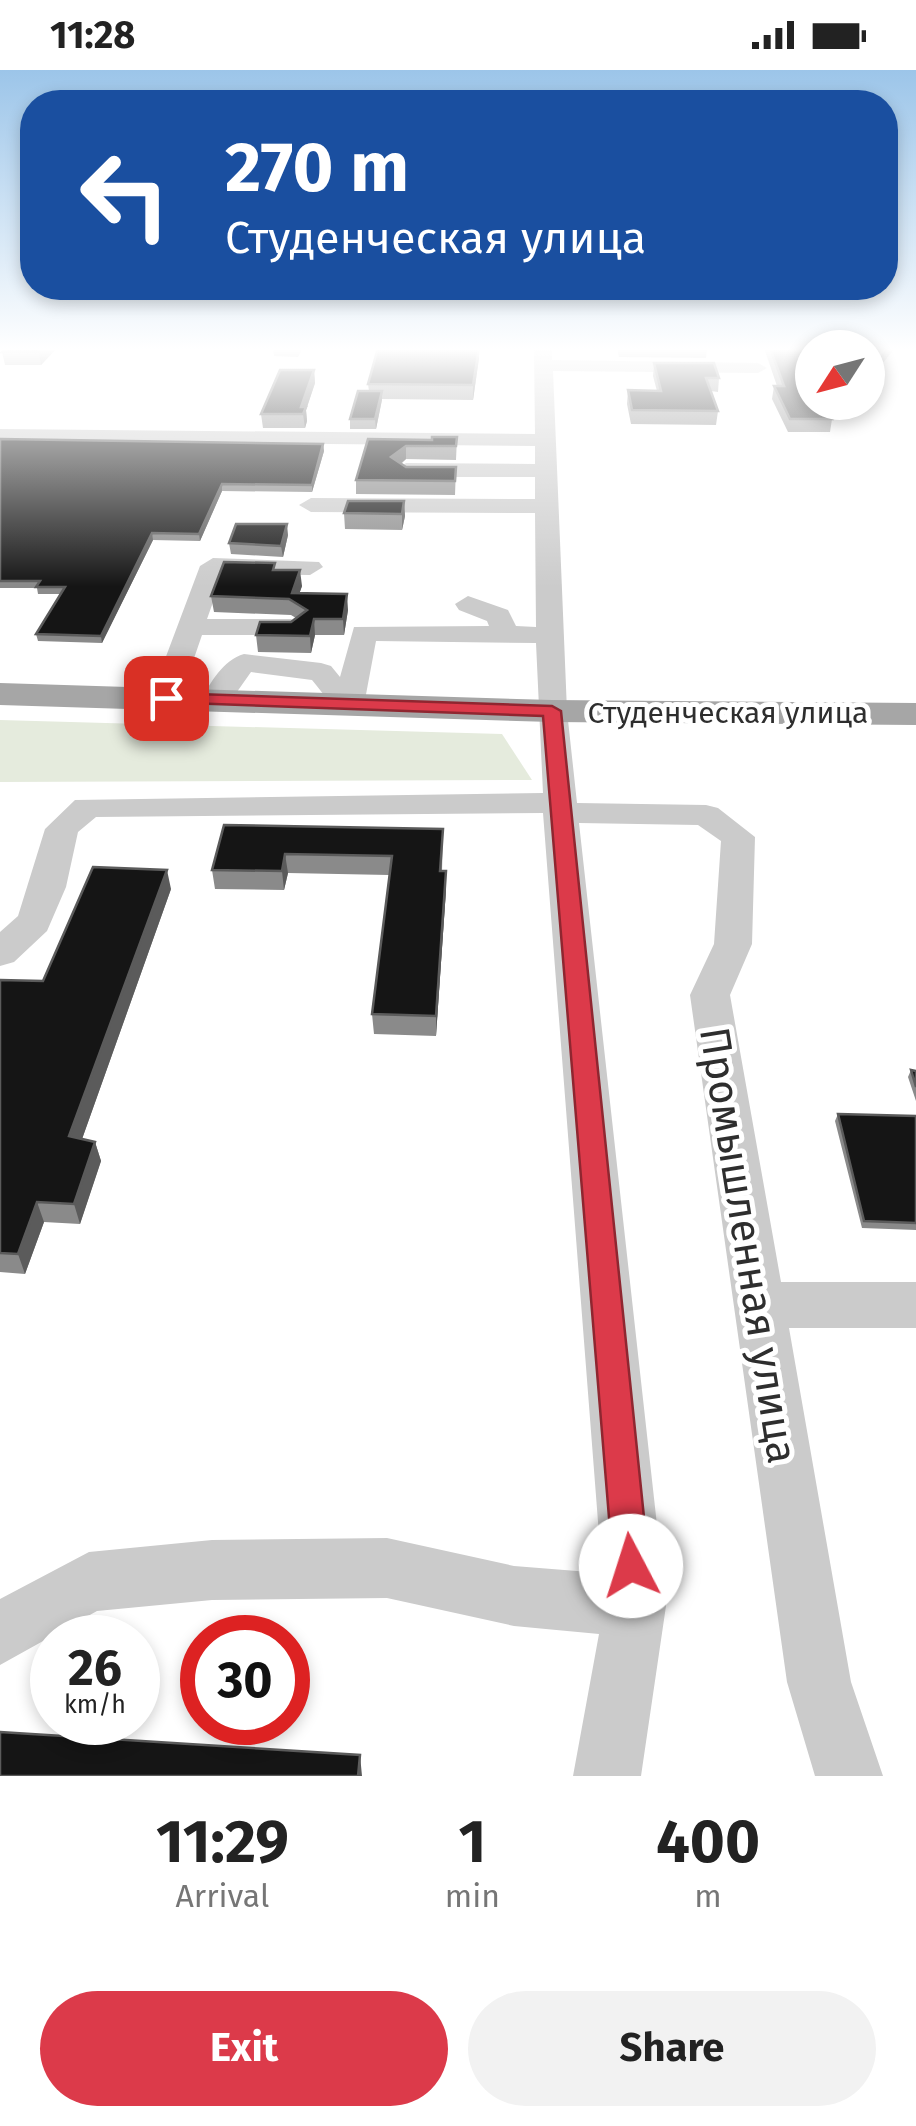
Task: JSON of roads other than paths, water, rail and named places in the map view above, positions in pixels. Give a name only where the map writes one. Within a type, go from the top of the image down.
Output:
[{"type":"main road","name":"Студенческая улица","points":[[0,694],[552,711],[916,714]]},
{"type":"street","points":[[546,428],[552,711],[635,1606],[608,1776]]},
{"type":"street","points":[[0,435],[546,440]]},
{"type":"street","points":[[407,469],[547,471]]},
{"type":"street","points":[[312,505],[428,516],[549,506]]},
{"type":"street","points":[[166,698],[212,566],[310,567]]},
{"type":"street","points":[[468,604],[500,616],[506,635]]},
{"type":"street","points":[[191,627],[291,627]]},
{"type":"street","points":[[349,704],[364,633],[550,636]]},
{"type":"street","points":[[0,953],[34,922],[48,887],[62,829],[87,807],[560,808]]},
{"type":"street","name":"Промышленная улица","points":[[560,808],[706,815],[738,837],[733,944],[710,996],[820,1682],[848,1776]]},
{"type":"street","points":[[758,1304],[916,1305]]},
{"type":"street","points":[[0,1634],[88,1582],[212,1570],[387,1568],[514,1596],[635,1606]]}]
